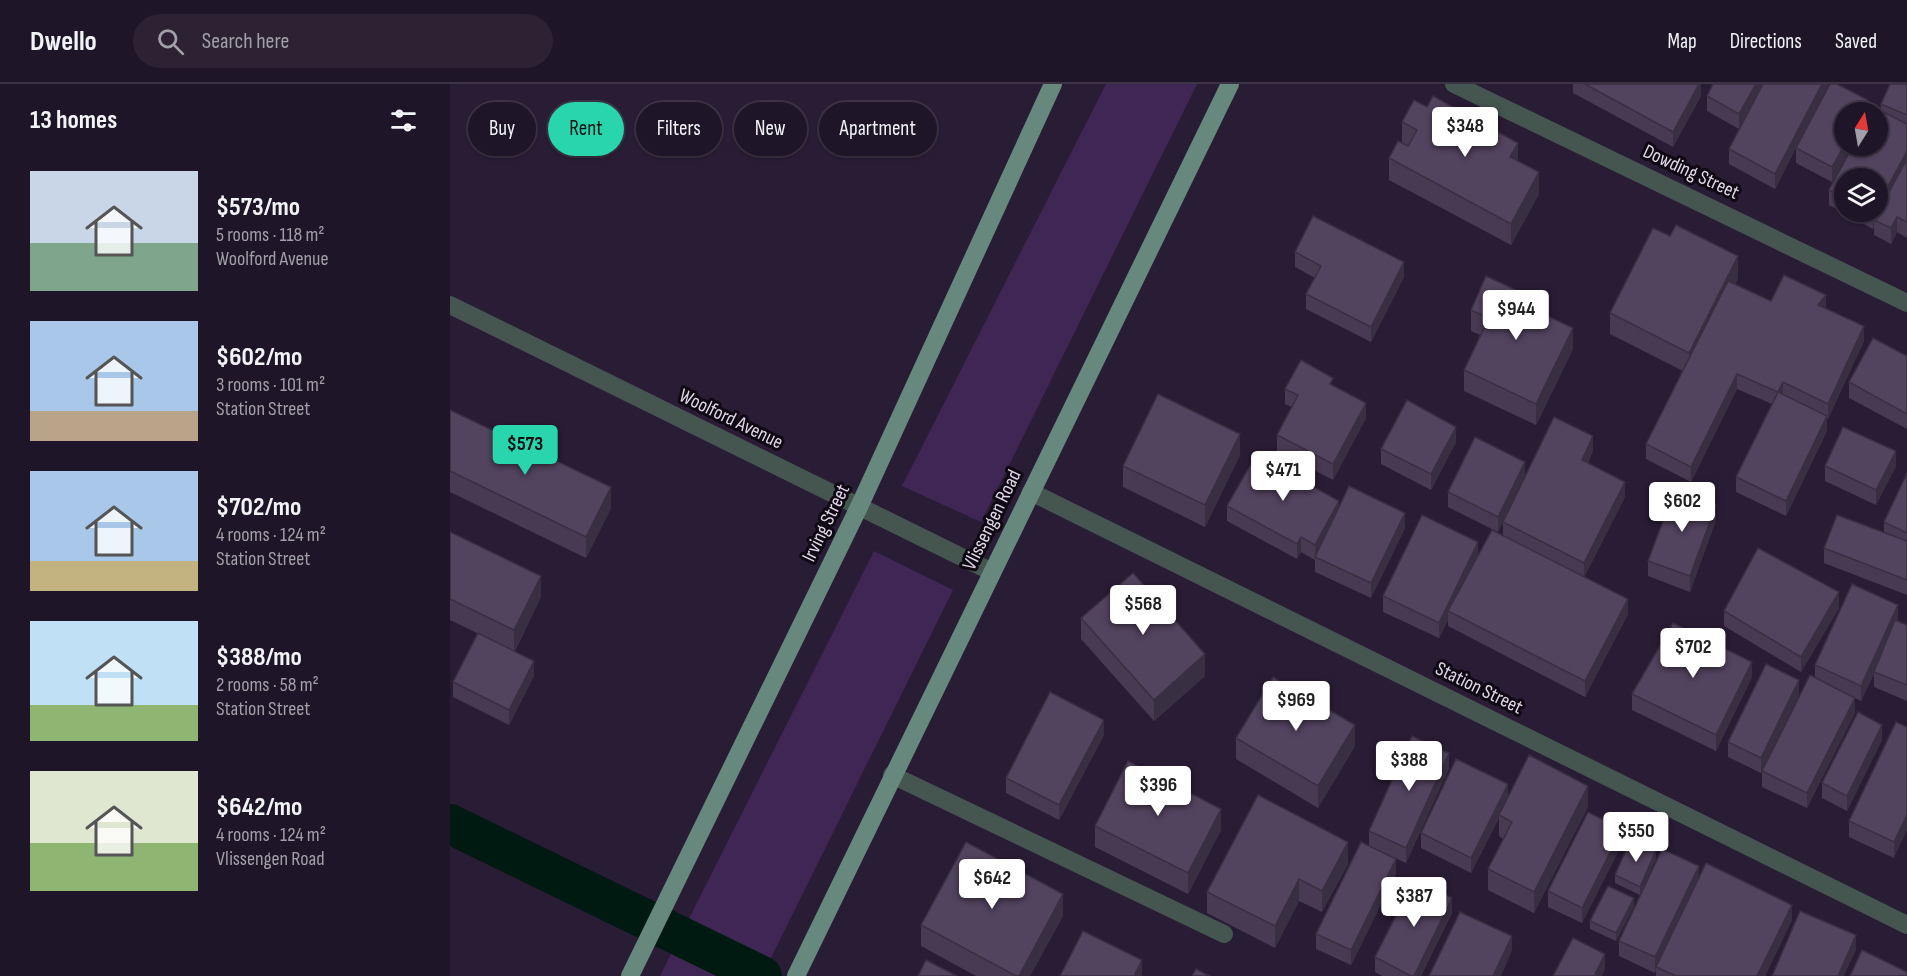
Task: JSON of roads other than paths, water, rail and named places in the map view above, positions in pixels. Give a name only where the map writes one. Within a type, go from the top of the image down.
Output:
[{"type":"main road","name":"Irving Street","points":[[630,976],[859,507],[1053,84]]},
{"type":"main road","name":"Vlissengen Road","points":[[796,976],[1230,84]]},
{"type":"street","name":"Dowding Street","points":[[1454,84],[1907,303]]},
{"type":"street","name":"Woolford Avenue","points":[[450,306],[992,572]]},
{"type":"street","name":"Station Street","points":[[1031,492],[1907,925]]},
{"type":"street","points":[[892,775],[1224,934]]},
{"type":"waterway","points":[[450,824],[762,976]]}]
